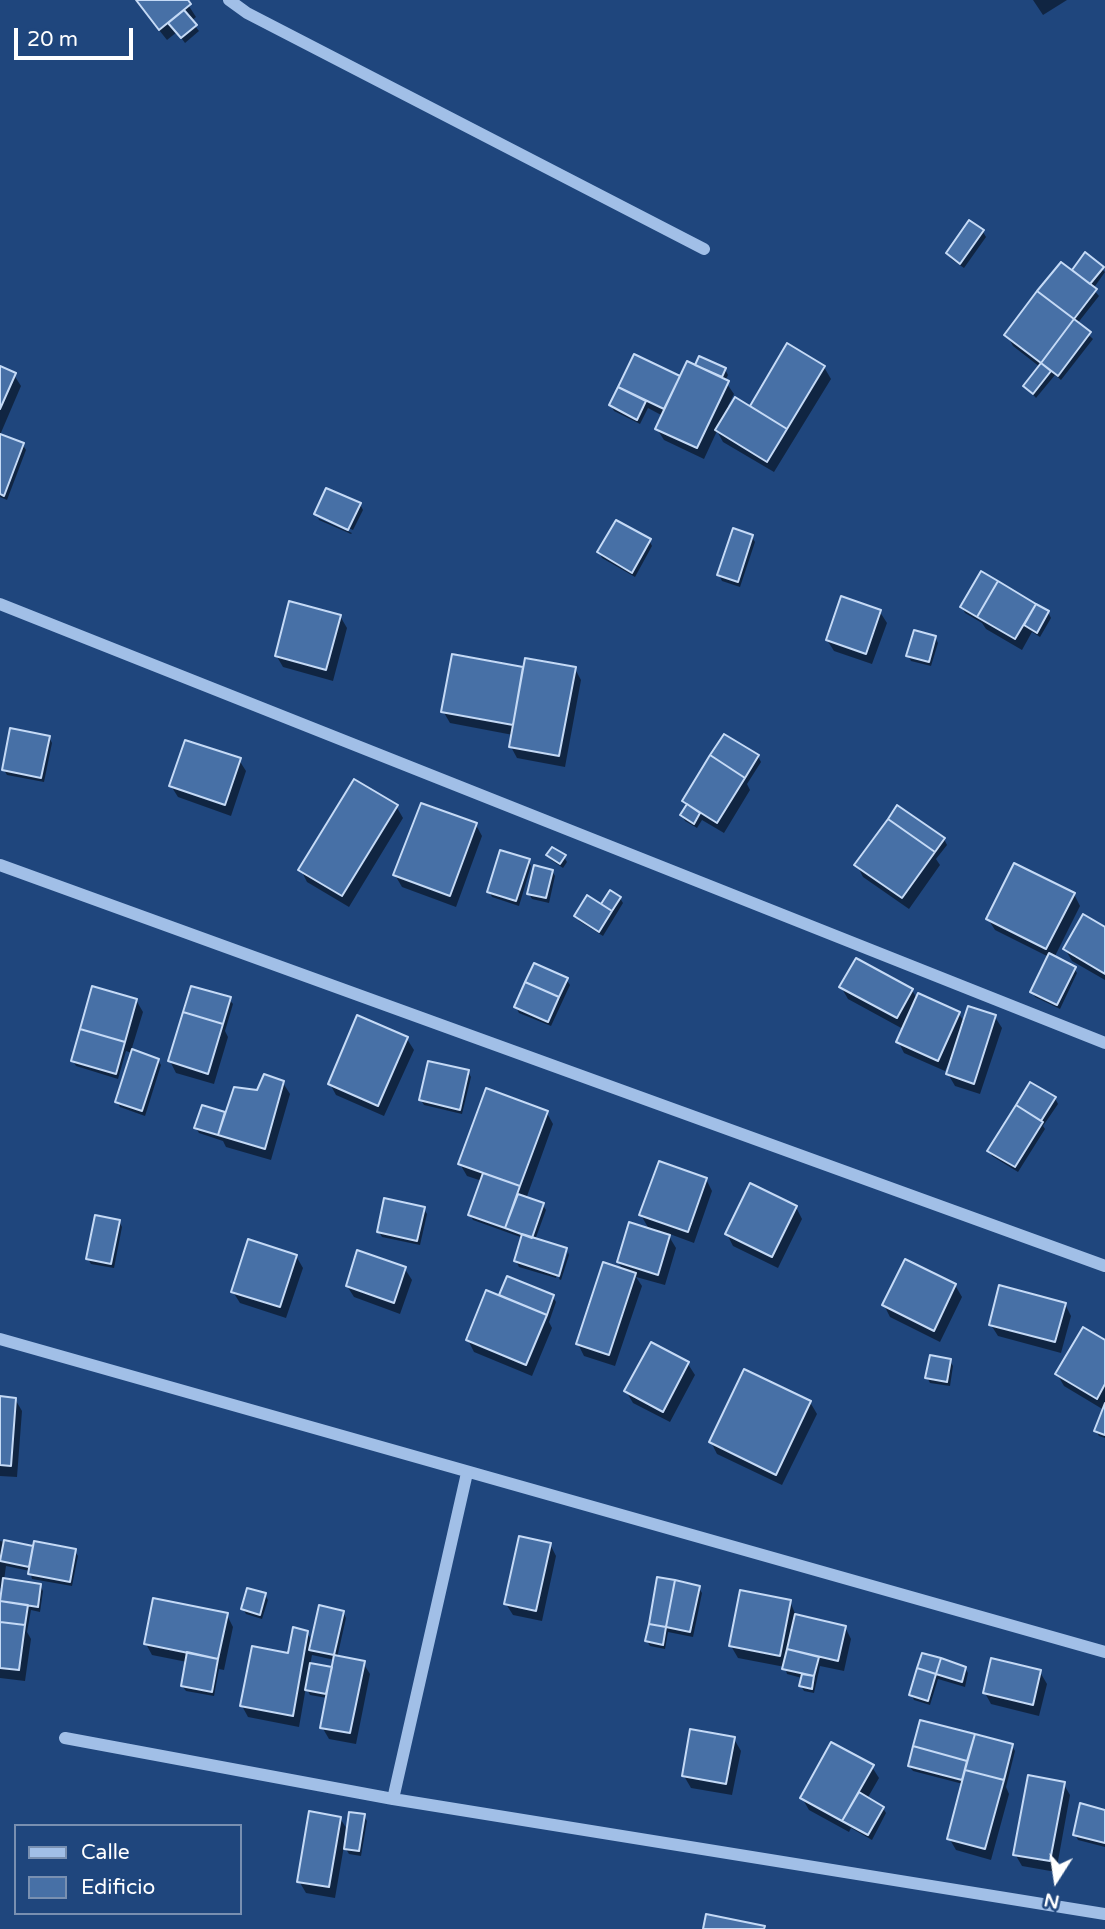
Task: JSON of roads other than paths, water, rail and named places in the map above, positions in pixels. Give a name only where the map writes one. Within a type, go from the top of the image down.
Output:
[{"type":"street","points":[[229,0],[247,13],[704,249]]},
{"type":"street","points":[[0,604],[1105,1043]]},
{"type":"street","points":[[0,865],[1105,1266]]},
{"type":"street","points":[[0,1339],[1105,1652]]},
{"type":"street","points":[[393,1799],[467,1473]]},
{"type":"street","points":[[65,1738],[393,1799],[1105,1914]]}]
